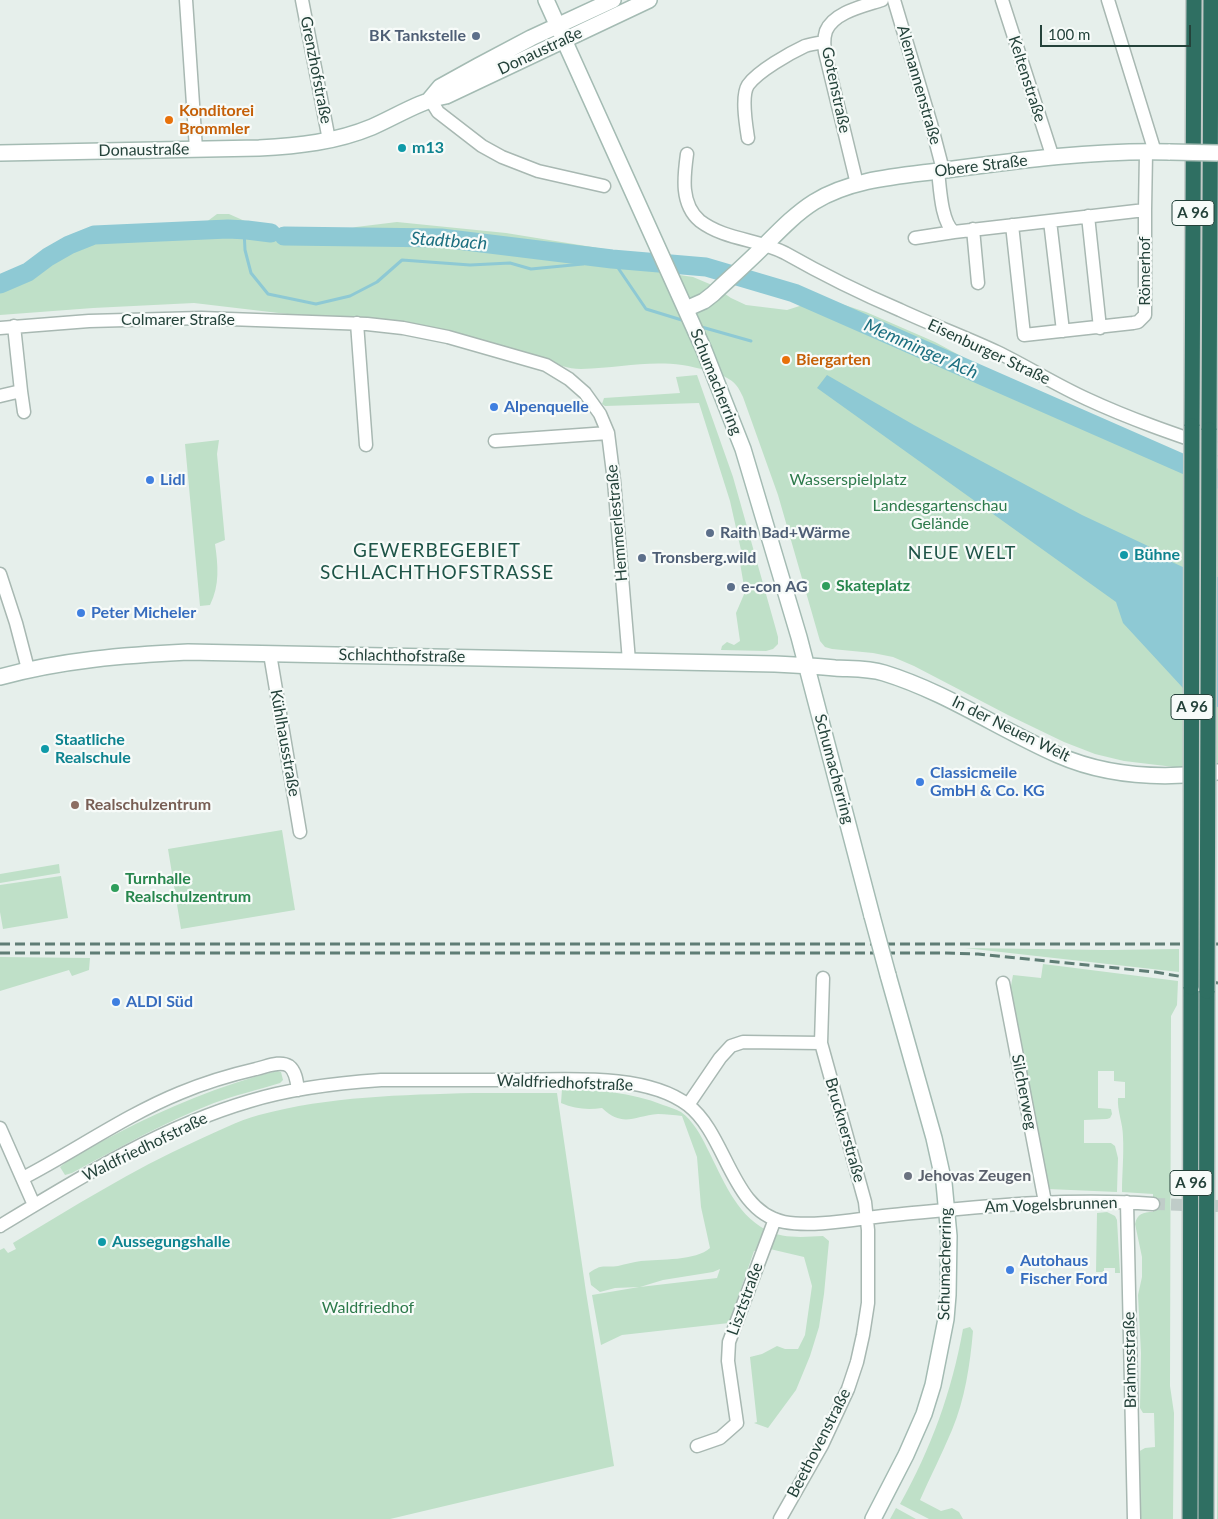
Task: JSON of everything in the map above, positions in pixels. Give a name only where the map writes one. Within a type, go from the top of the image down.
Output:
[{"type":"highway","name":"A 96","points":[[1190,1519],[1194,0]]},
{"type":"highway","name":"A 96","points":[[1206,1519],[1211,0]]},
{"type":"street","points":[[186,0],[196,150]]},
{"type":"street","name":"Grenzhofstraße","points":[[302,0],[329,140]]},
{"type":"street","name":"Schumacherring","points":[[546,0],[704,350],[744,449],[807,665],[872,916],[934,1138],[944,1183],[949,1236],[946,1319],[933,1386],[906,1455],[873,1519]]},
{"type":"street","name":"Donaustraße","points":[[0,153],[283,147],[329,140],[372,127],[430,99],[446,96],[562,32],[613,0]]},
{"type":"street","name":"Donaustraße","points":[[562,32],[649,0]]},
{"type":"street","name":"Gotenstraße","points":[[857,184],[824,42],[826,31],[836,18],[882,0]]},
{"type":"street","name":"Alemannenstraße","points":[[894,0],[931,124],[941,171]]},
{"type":"street","name":"Keltenstraße","points":[[1002,0],[1053,158]]},
{"type":"street","name":"Römerhof","points":[[1012,225],[1024,335],[1133,324],[1138,322],[1144,315],[1145,210],[1157,152],[1108,0]]},
{"type":"street","points":[[748,138],[744,109],[747,86],[763,71],[781,59],[807,45],[824,42]]},
{"type":"street","points":[[430,99],[438,112],[482,146],[502,157],[538,171],[604,186]]},
{"type":"street","name":"Obere Straße","points":[[688,314],[741,268],[779,230],[814,202],[836,190],[857,184],[941,171],[1053,158],[1157,152],[1218,152]]},
{"type":"street","points":[[687,154],[684,177],[685,195],[692,211],[700,220],[722,233],[764,246]]},
{"type":"street","points":[[941,171],[945,216],[947,224],[954,232]]},
{"type":"street","points":[[914,238],[973,229],[1145,210]]},
{"type":"street","points":[[1088,216],[1100,328]]},
{"type":"street","points":[[1050,221],[1063,331]]},
{"type":"street","points":[[973,229],[978,283]]},
{"type":"street","name":"Eisenburger Straße","points":[[764,246],[783,252],[847,286],[997,352],[1087,399],[1145,424],[1218,449]]},
{"type":"street","name":"Colmarer Straße","points":[[0,328],[135,319],[201,318],[356,323],[403,328],[439,335],[546,366],[569,379],[585,393]]},
{"type":"street","points":[[356,323],[366,445]]},
{"type":"street","points":[[14,326],[20,391],[24,412]]},
{"type":"street","points":[[0,396],[20,391]]},
{"type":"street","name":"Hemmerlestraße","points":[[585,393],[600,414],[608,433],[615,490],[629,661]]},
{"type":"street","points":[[496,441],[608,433]]},
{"type":"street","points":[[0,574],[28,670]]},
{"type":"street","name":"Schlachthofstraße","points":[[0,677],[76,661],[134,655],[196,652],[807,665]]},
{"type":"street","name":"Kühlhausstraße","points":[[270,654],[300,832]]},
{"type":"street","name":"In der Neuen Welt","points":[[807,665],[882,672],[917,684],[1059,755],[1089,766],[1129,774],[1145,775],[1218,772]]},
{"type":"street","name":"Brucknerstraße","points":[[823,978],[821,1043],[863,1189],[867,1218]]},
{"type":"street","name":"Silcherweg","points":[[1003,983],[1045,1202]]},
{"type":"street","points":[[688,1105],[720,1058],[737,1043],[821,1043]]},
{"type":"street","name":"Waldfriedhofstraße","points":[[23,1178],[164,1101],[212,1082],[280,1063],[290,1066],[295,1074],[298,1090]]},
{"type":"street","name":"Waldfriedhofstraße","points":[[0,1226],[34,1204],[131,1151],[210,1115],[250,1101],[298,1090],[381,1080],[603,1081],[648,1087],[674,1096],[688,1105],[706,1123],[744,1194],[756,1208],[775,1219],[795,1223],[948,1210]]},
{"type":"street","points":[[0,1128],[34,1204]]},
{"type":"street","name":"Am Vogelsbrunnen","points":[[948,1210],[1087,1200],[1153,1204]]},
{"type":"street","name":"Brahmsstraße","points":[[1128,1202],[1134,1519]]},
{"type":"street","name":"Beethovenstraße","points":[[780,1519],[833,1423],[848,1389],[857,1362],[868,1303],[867,1218]]},
{"type":"street","name":"Lisztstraße","points":[[697,1446],[720,1438],[737,1423],[728,1361],[729,1342],[775,1219]]},
{"type":"green space","name":"Landesgartenschau Gelände","points":[[217,214],[229,214],[247,222],[290,233],[340,232],[356,227],[397,222],[506,233],[629,253],[639,258],[653,271],[693,277],[712,285],[731,298],[746,305],[787,310],[829,300],[866,312],[935,342],[1057,408],[1127,442],[1172,455],[1218,472],[1218,765],[1174,767],[1124,761],[1095,754],[1064,742],[893,657],[825,647],[820,641],[778,495],[743,397],[733,382],[720,375],[675,364],[571,368],[384,320],[304,316],[194,303],[0,315],[0,287],[6,285],[63,241],[88,230],[113,227],[197,229]]},
{"type":"green space","points":[[697,375],[733,477],[778,637],[778,644],[773,649],[766,651],[721,650],[722,646],[727,642],[734,645],[740,641],[736,613],[745,592],[740,563],[743,559],[730,501],[699,403],[605,406],[602,404],[604,398],[680,393],[676,377]]},
{"type":"green space","points":[[219,440],[217,454],[225,540],[215,544],[217,575],[210,605],[200,606],[185,444]]},
{"type":"green space","points":[[282,830],[295,910],[181,929],[168,849]]},
{"type":"green space","points":[[59,864],[60,873],[0,883],[0,874]]},
{"type":"green space","points":[[61,876],[68,918],[3,929],[0,912],[0,885]]},
{"type":"green space","points":[[965,948],[1179,949],[1179,972]]},
{"type":"green space","points":[[0,957],[90,958],[89,970],[72,976],[69,970],[0,991]]},
{"type":"green space","points":[[1043,964],[1178,981],[1177,1005],[1171,1016],[1170,1386],[1174,1413],[1173,1519],[1140,1519],[1138,1452],[1145,1448],[1155,1447],[1154,1413],[1143,1413],[1140,1408],[1141,1353],[1138,1295],[1142,1277],[1142,1257],[1135,1224],[1141,1214],[1153,1212],[1153,1194],[1122,1192],[1123,1137],[1118,1098],[1125,1098],[1125,1082],[1114,1081],[1114,1071],[1098,1071],[1098,1108],[1111,1109],[1112,1114],[1107,1119],[1084,1120],[1084,1143],[1111,1143],[1115,1146],[1118,1158],[1117,1192],[1048,1189],[1010,991],[1013,975],[1041,978]]},
{"type":"green space","points":[[277,1071],[281,1072],[283,1080],[280,1083],[230,1097],[196,1110],[72,1173],[65,1175],[60,1167],[94,1145],[175,1106],[235,1083]]},
{"type":"green space","points":[[562,1089],[588,1090],[614,1092],[639,1097],[679,1111],[696,1128],[731,1194],[738,1205],[755,1223],[779,1235],[794,1237],[823,1236],[829,1241],[819,1327],[810,1356],[796,1390],[768,1428],[754,1423],[757,1422],[750,1357],[762,1354],[777,1346],[785,1349],[798,1349],[805,1335],[812,1286],[804,1257],[770,1249],[754,1251],[729,1323],[622,1335],[601,1345],[592,1295],[639,1287],[615,1288],[600,1292],[591,1285],[589,1273],[600,1267],[687,1257],[704,1252],[710,1248],[701,1207],[697,1157],[682,1116],[658,1114],[623,1119],[616,1118],[602,1108],[571,1107],[561,1103]],"holes":[[[720,1269],[717,1278],[640,1287],[663,1280],[713,1272]]]},
{"type":"green space","name":"Waldfriedhof","points":[[474,1093],[557,1093],[614,1466],[390,1519],[0,1519],[0,1250],[4,1248],[8,1253],[16,1249],[13,1243],[126,1177],[172,1152],[251,1117],[339,1100]]},
{"type":"green space","points":[[1107,1212],[1115,1216],[1117,1220],[1120,1273],[1115,1273],[1115,1268],[1104,1268],[1104,1272],[1096,1272],[1097,1213]]},
{"type":"green space","points":[[970,1327],[973,1331],[970,1356],[957,1418],[920,1500],[941,1511],[952,1508],[959,1512],[963,1519],[929,1519],[900,1504],[931,1441],[939,1419],[953,1375],[963,1329]]},
{"type":"green space","points":[[1218,1393],[1218,1519],[1217,1519]]},
{"type":"green space","points":[[896,1508],[916,1519],[890,1519]]},
{"type":"water","points":[[827,375],[914,425],[1082,515],[1148,546],[1161,557],[1196,573],[1218,577],[1218,707],[1195,701],[1123,623],[1116,602],[817,388]]},
{"type":"waterway","name":"Stadtbach","points":[[0,284],[28,272],[48,257],[69,245],[94,235],[228,229],[271,233]]},
{"type":"waterway","points":[[244,230],[245,250],[251,273],[268,294],[316,304],[350,296],[377,282],[402,260],[470,265],[510,263],[531,269],[583,264],[595,257]]},
{"type":"waterway","name":"Memminger Ach","points":[[284,236],[441,238],[612,259],[706,267],[794,293],[1218,479]]},
{"type":"waterway","points":[[612,259],[646,309],[685,321]]},
{"type":"waterway","points":[[698,326],[751,341]]},
{"type":"tunnel","points":[[1153,1204],[1218,1206]]},
{"type":"railway","points":[[0,944],[1218,944]]},
{"type":"railway","points":[[0,953],[946,953],[978,954],[1155,972],[1218,983]]},
{"type":"place","name":"BK Tankstelle","points":[[476,36]]},
{"type":"place","name":"Konditorei Brommler","points":[[169,120]]},
{"type":"place","name":"m13","points":[[402,148]]},
{"type":"place","name":"Biergarten","points":[[786,360]]},
{"type":"place","name":"Alpenquelle","points":[[494,407]]},
{"type":"place","name":"Lidl","points":[[150,480]]},
{"type":"place","name":"Raith Bad+Wärme","points":[[710,533]]},
{"type":"place","name":"Bühne","points":[[1124,555]]},
{"type":"place","name":"Tronsberg.wild","points":[[642,558]]},
{"type":"place","name":"Skateplatz","points":[[826,586]]},
{"type":"place","name":"e-con AG","points":[[731,587]]},
{"type":"place","name":"Peter Micheler","points":[[81,613]]},
{"type":"place","name":"Staatliche Realschule","points":[[45,749]]},
{"type":"place","name":"Classicmeile GmbH & Co. KG","points":[[920,782]]},
{"type":"place","name":"Realschulzentrum","points":[[75,805]]},
{"type":"place","name":"Turnhalle Realschulzentrum","points":[[115,888]]},
{"type":"place","name":"ALDI Süd","points":[[116,1002]]},
{"type":"place","name":"Jehovas Zeugen","points":[[908,1176]]},
{"type":"place","name":"Aussegungshalle","points":[[102,1242]]},
{"type":"place","name":"Autohaus Fischer Ford","points":[[1010,1270]]},
{"type":"district","name":"NEUE WELT","points":[[962,553]]},
{"type":"district","name":"GEWERBEGEBIET SCHLACHTHOFSTRASSE","points":[[437,562]]},
{"type":"park label","name":"Wasserspielplatz","points":[[848,480]]}]
